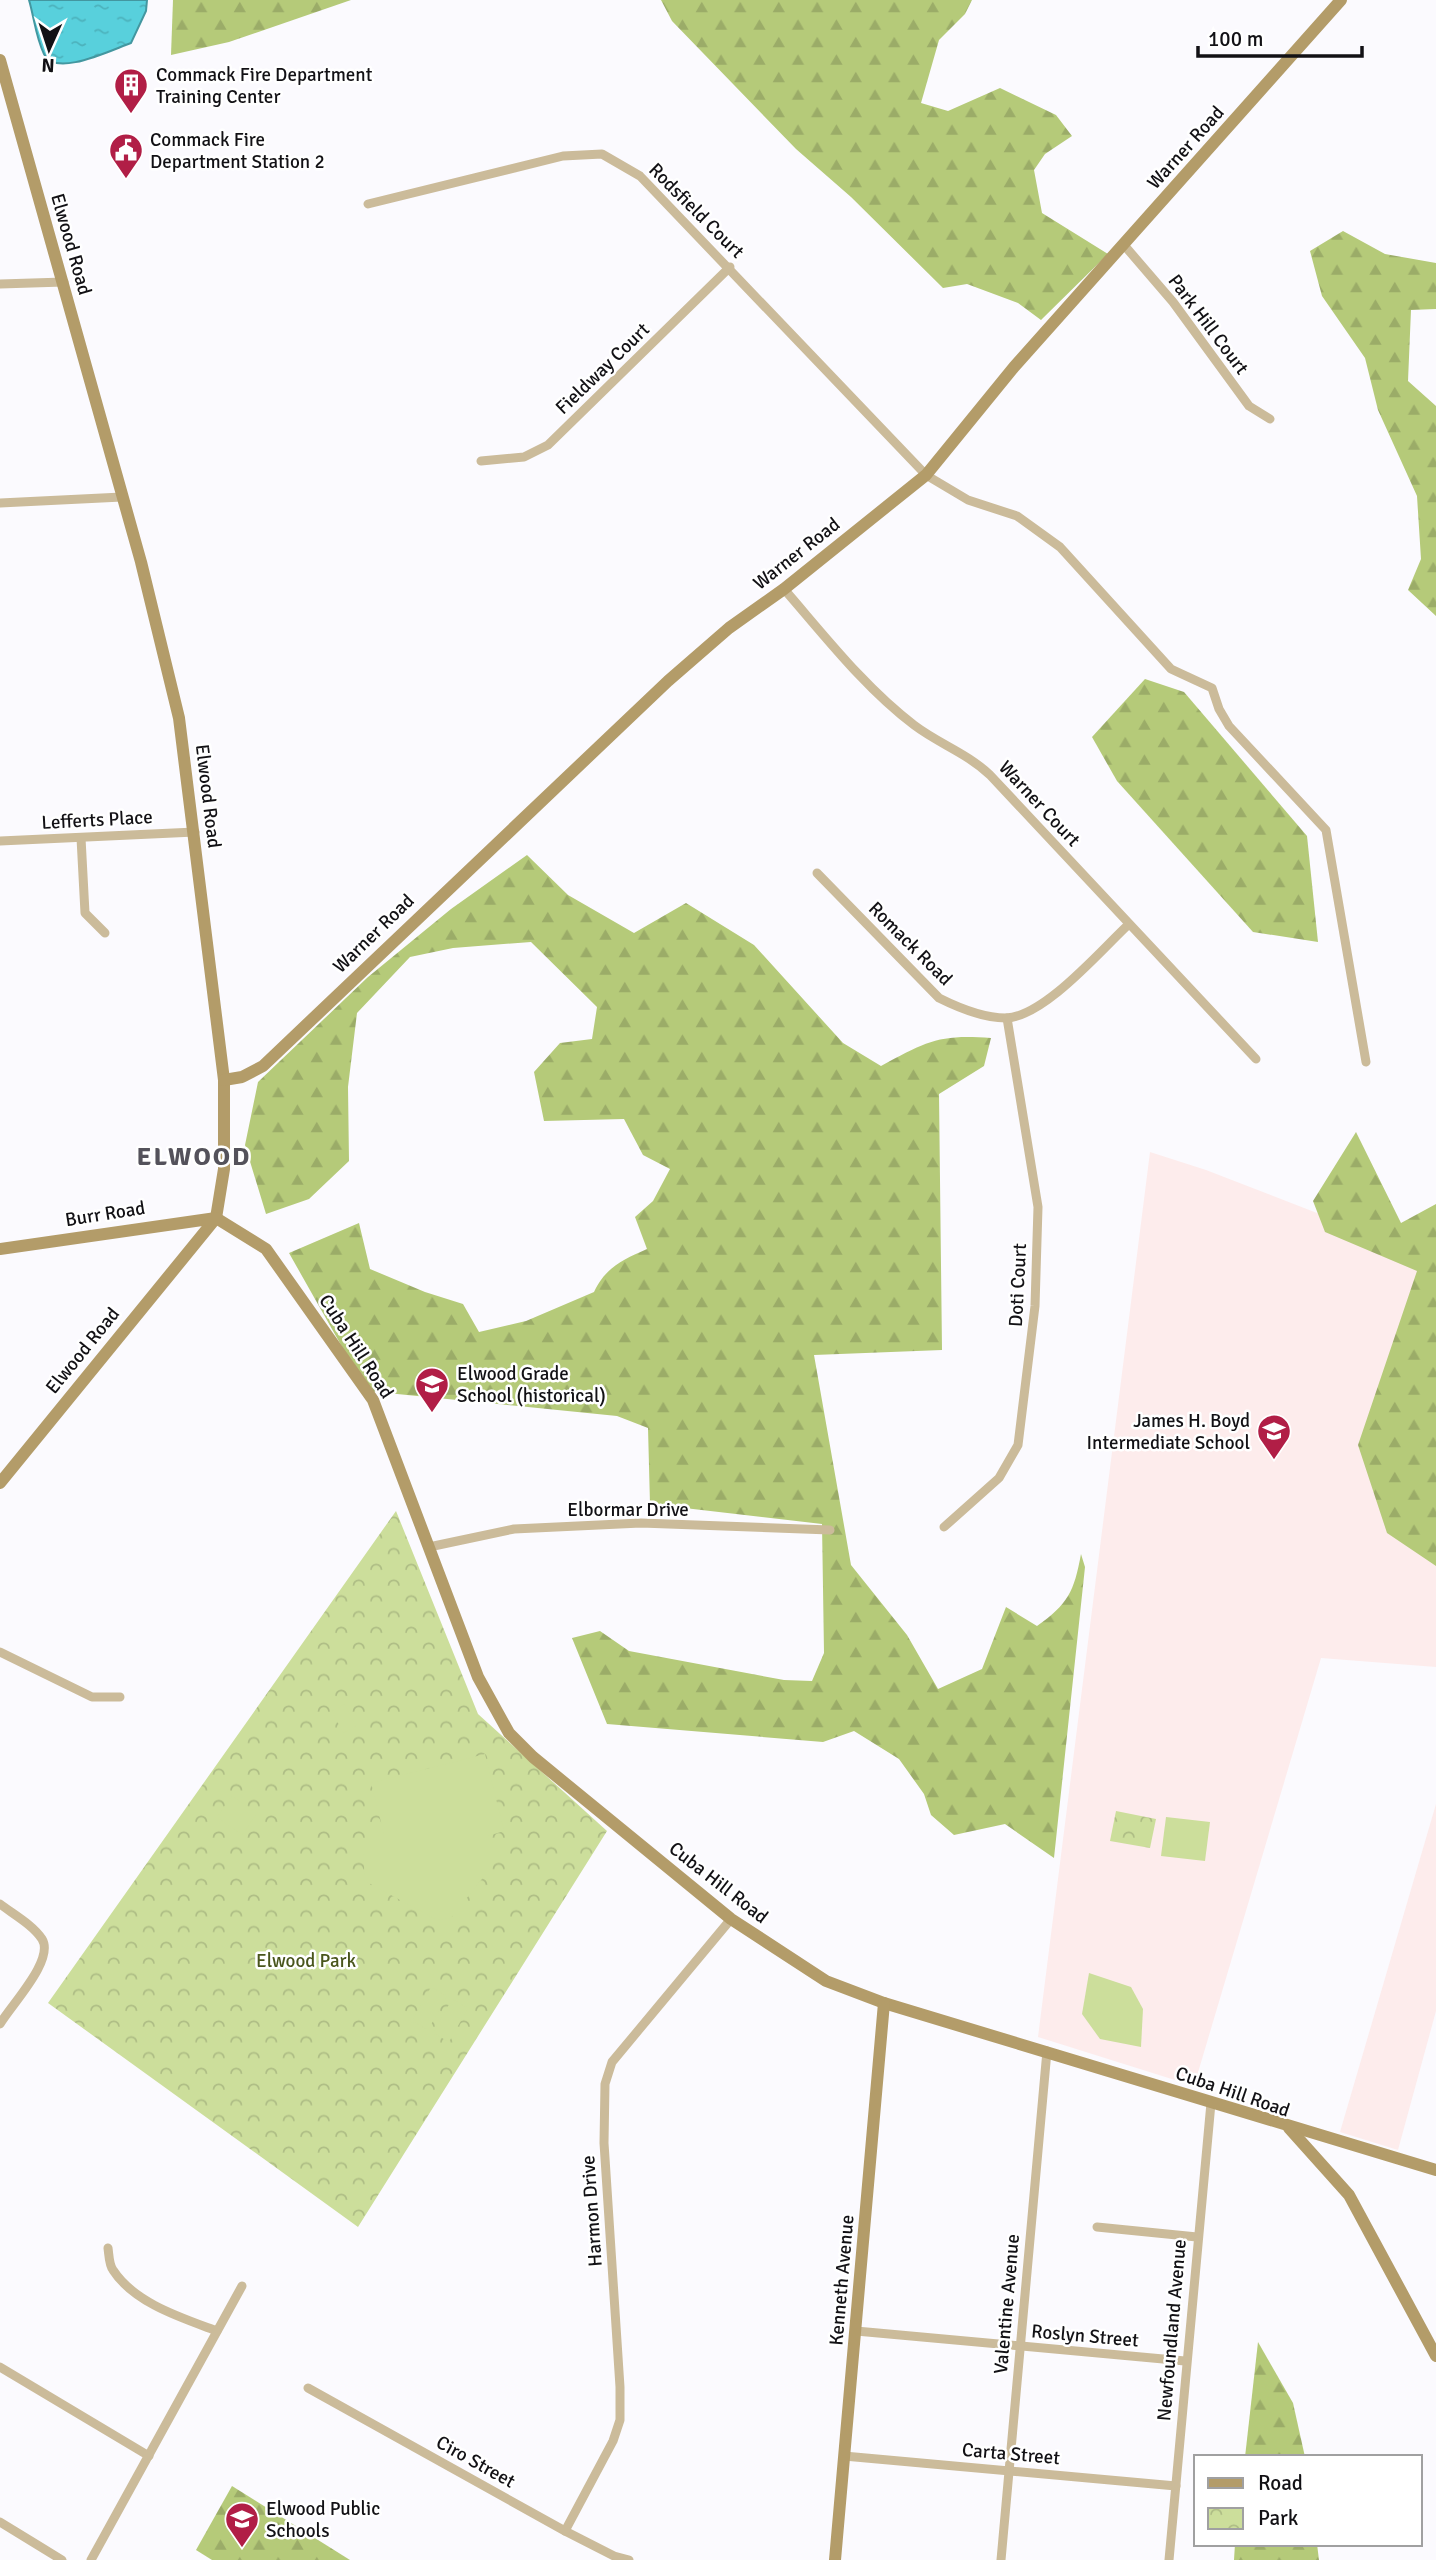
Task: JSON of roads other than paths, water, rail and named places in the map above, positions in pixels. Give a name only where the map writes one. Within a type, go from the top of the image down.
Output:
[{"type":"main road","name":"Warner Road","points":[[224,1080],[243,1077],[263,1066],[668,681],[729,628],[784,589],[926,475],[1014,368],[1341,0]]},
{"type":"main road","name":"Elwood Road","points":[[0,60],[166,656],[179,718],[195,832],[224,1080],[224,1169],[216,1218],[0,1483]]},
{"type":"main road","name":"Burr Road","points":[[0,1249],[161,1223],[216,1218]]},
{"type":"main road","name":"Cuba Hill Road","points":[[216,1218],[266,1249],[373,1400],[478,1677],[509,1733],[533,1757],[731,1919],[826,1981],[884,2003],[1047,2051],[1289,2128],[1349,2195],[1436,2356]]},
{"type":"main road","name":"Kenneth Avenue","points":[[835,2560],[884,2003]]},
{"type":"main road","points":[[1289,2128],[1436,2170]]},
{"type":"street","name":"Rodsfield Court","points":[[368,204],[563,156],[602,154],[640,176],[730,267],[926,475],[968,500],[1017,516],[1060,547],[1171,669],[1212,688],[1230,726],[1326,830],[1366,1062]]},
{"type":"street","name":"Park Hill Court","points":[[1124,245],[1173,302],[1249,406],[1270,419]]},
{"type":"street","name":"Fieldway Court","points":[[481,461],[524,457],[548,445],[730,267]]},
{"type":"street","points":[[0,285],[64,282]]},
{"type":"street","points":[[0,503],[122,497]]},
{"type":"street","name":"Warner Court","points":[[784,589],[892,707],[916,727],[975,760],[1256,1059]]},
{"type":"street","name":"Lefferts Place","points":[[0,841],[195,832]]},
{"type":"street","points":[[81,838],[85,913],[105,933]]},
{"type":"street","name":"Romack Road","points":[[817,873],[939,998],[960,1008],[1007,1018]]},
{"type":"street","points":[[1007,1018],[1039,1005],[1128,925]]},
{"type":"street","name":"Doti Court","points":[[944,1527],[999,1478],[1017,1444],[1035,1306],[1038,1207],[1007,1018]]},
{"type":"street","name":"Elbormar Drive","points":[[429,1547],[514,1529],[641,1523],[830,1530]]},
{"type":"street","points":[[0,1652],[92,1697],[120,1697]]},
{"type":"street","points":[[0,1904],[36,1933],[45,1947],[44,1961],[0,2024]]},
{"type":"street","name":"Harmon Drive","points":[[565,2531],[601,2468],[620,2420],[621,2387],[604,2143],[605,2084],[612,2062],[731,1919]]},
{"type":"street","name":"Valentine Avenue","points":[[1000,2560],[1047,2051]]},
{"type":"street","name":"Newfoundland Avenue","points":[[1169,2560],[1185,2361],[1211,2103]]},
{"type":"street","points":[[1097,2227],[1197,2237]]},
{"type":"street","points":[[108,2248],[111,2269],[136,2292],[173,2314],[217,2331]]},
{"type":"street","points":[[91,2560],[242,2286]]},
{"type":"street","name":"Roslyn Street","points":[[856,2331],[1185,2361]]},
{"type":"street","points":[[0,2367],[149,2456]]},
{"type":"street","name":"Ciro Street","points":[[308,2388],[565,2531],[614,2556],[629,2560]]},
{"type":"street","name":"Carta Street","points":[[844,2456],[1176,2486]]},
{"type":"street","points":[[0,2522],[62,2560]]},
{"type":"water","points":[[29,0],[147,0],[146,11],[131,43],[84,60],[59,63],[50,61],[44,54]]},
{"type":"place","name":"Commack Fire Department Training Center","points":[[131,115]]},
{"type":"place","name":"Commack Fire Department Station 2","points":[[126,180]]},
{"type":"place","name":"Elwood Grade School (historical)","points":[[432,1414]]},
{"type":"place","name":"James H. Boyd Intermediate School","points":[[1274,1461]]},
{"type":"place","name":"Elwood Public Schools","points":[[242,2549]]},
{"type":"district","name":"ELWOOD","points":[[194,1156]]},
{"type":"park label","name":"Elwood Park","points":[[306,1960]]}]
